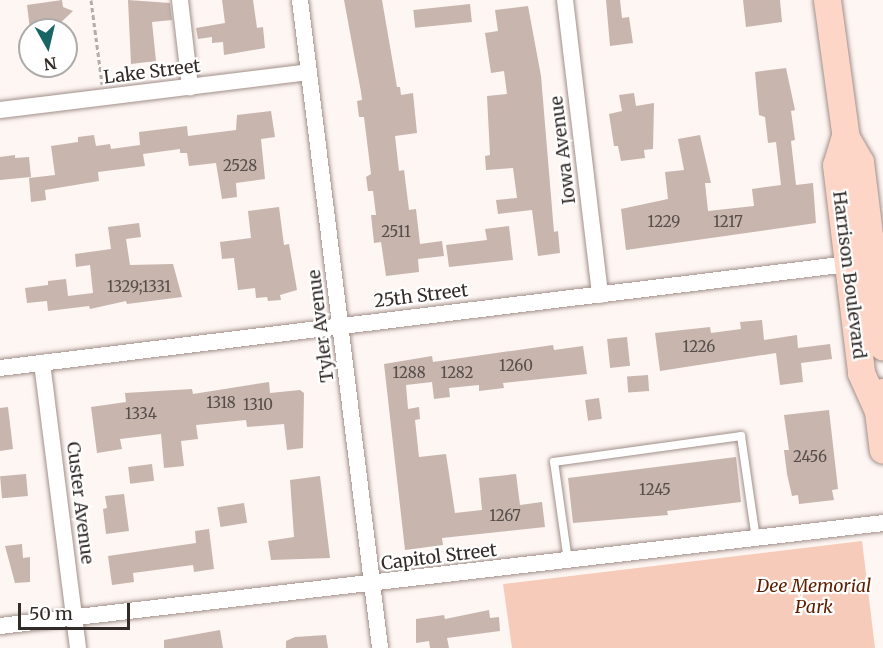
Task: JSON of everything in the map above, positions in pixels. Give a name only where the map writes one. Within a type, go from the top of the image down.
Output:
[{"type":"main road","name":"Harrison Boulevard","points":[[827,0],[845,136],[836,165],[868,262],[883,347]]},
{"type":"main road","points":[[868,262],[862,281],[881,398],[883,450]]},
{"type":"street","points":[[180,0],[190,87]]},
{"type":"street","name":"Tyler Avenue","points":[[300,0],[380,648]]},
{"type":"street","name":"Iowa Avenue","points":[[565,0],[600,295]]},
{"type":"street","name":"Lake Street","points":[[0,110],[309,72]]},
{"type":"street","name":"25th Street","points":[[0,368],[868,262]]},
{"type":"street","name":"Custer Avenue","points":[[42,363],[78,648]]},
{"type":"street","name":"Capitol Street","points":[[0,626],[74,615],[372,584],[883,523]]},
{"type":"lane","points":[[568,561],[554,462],[741,436],[756,538]]},
{"type":"path","points":[[91,0],[104,97]]},
{"type":"green space","name":"Dee Memorial Park","points":[[862,541],[875,648],[512,648],[503,584]]},
{"type":"building","points":[[62,0],[63,7],[73,11],[66,18],[29,18],[27,5]]},
{"type":"building","points":[[128,0],[170,3],[172,20],[152,22],[156,61],[131,64]]},
{"type":"building","points":[[222,0],[253,0],[257,28],[263,27],[265,48],[224,55],[223,42],[212,43],[212,37],[198,39],[196,28],[225,23]]},
{"type":"building","points":[[344,0],[382,0],[397,87],[400,87],[401,95],[413,93],[417,133],[395,136],[399,171],[404,170],[409,210],[416,209],[420,244],[442,241],[444,256],[418,259],[419,272],[386,276],[381,242],[374,243],[371,215],[376,215],[373,191],[368,191],[366,177],[371,174],[364,117],[359,117],[357,101],[362,100]]},
{"type":"building","points":[[606,0],[620,0],[622,18],[629,17],[633,43],[610,46]]},
{"type":"building","points":[[743,0],[780,0],[782,22],[746,27]]},
{"type":"building","points":[[470,4],[472,22],[415,28],[413,10]]},
{"type":"building","points":[[528,6],[541,76],[554,232],[558,231],[560,253],[538,256],[532,210],[498,214],[496,200],[517,198],[513,168],[486,170],[485,156],[490,155],[487,96],[507,94],[504,71],[491,73],[485,33],[498,31],[495,10]]},
{"type":"building","points":[[786,68],[795,110],[791,111],[795,140],[791,141],[796,185],[813,183],[816,223],[626,250],[621,209],[668,199],[665,172],[684,170],[678,139],[700,135],[711,183],[705,183],[708,211],[754,206],[752,189],[781,185],[776,142],[768,143],[765,117],[759,115],[755,72]]},
{"type":"building","points":[[634,93],[636,106],[654,103],[653,149],[644,150],[645,158],[621,161],[618,146],[614,146],[609,114],[622,111],[619,95]]},
{"type":"building","points":[[271,111],[275,137],[261,139],[265,179],[236,183],[237,197],[222,199],[216,163],[189,166],[187,153],[180,153],[180,149],[143,154],[145,166],[98,172],[99,181],[45,190],[46,200],[31,202],[29,178],[55,175],[51,146],[78,142],[78,137],[94,135],[96,146],[110,144],[111,149],[140,145],[139,132],[187,126],[188,136],[236,130],[237,115]]},
{"type":"building","points":[[15,155],[15,158],[29,157],[31,177],[0,180],[0,157]]},
{"type":"building","points":[[279,207],[284,245],[289,244],[297,290],[280,295],[281,300],[268,301],[267,297],[256,298],[255,288],[238,290],[234,258],[222,259],[220,242],[251,238],[248,211]]},
{"type":"building","points":[[139,223],[141,237],[126,239],[130,265],[173,264],[182,297],[127,304],[126,301],[90,309],[89,306],[48,311],[47,301],[27,303],[25,288],[48,285],[48,281],[66,279],[68,296],[93,293],[90,265],[76,267],[75,254],[111,249],[108,227]]},
{"type":"building","points":[[509,226],[513,260],[449,267],[446,245],[487,240],[485,229]]},
{"type":"building","points":[[762,320],[764,340],[797,335],[798,348],[830,344],[832,359],[801,363],[803,382],[780,385],[776,353],[660,371],[655,333],[710,327],[711,333],[741,329],[740,322]]},
{"type":"building","points":[[627,337],[630,366],[610,368],[607,339]]},
{"type":"building","points":[[553,345],[554,350],[583,346],[587,374],[503,383],[504,388],[479,391],[479,385],[449,388],[450,397],[434,399],[432,382],[406,385],[408,409],[419,407],[420,419],[415,420],[419,457],[446,454],[455,513],[482,510],[479,478],[516,474],[520,505],[542,502],[545,527],[442,538],[443,545],[405,550],[384,364],[432,356],[433,362]]},
{"type":"building","points":[[648,375],[649,391],[628,392],[627,376]]},
{"type":"building","points":[[269,382],[270,393],[300,390],[304,393],[303,448],[287,450],[284,424],[247,427],[246,420],[196,425],[198,439],[181,441],[184,466],[164,468],[161,434],[120,439],[122,449],[97,453],[91,407],[126,402],[125,393],[192,389],[193,394]]},
{"type":"building","points":[[599,398],[602,419],[588,421],[585,400]]},
{"type":"building","points":[[8,407],[13,449],[0,451],[0,408]]},
{"type":"building","points":[[829,410],[838,489],[832,490],[834,500],[799,504],[798,495],[792,496],[787,474],[784,450],[789,450],[784,415]]},
{"type":"building","points":[[736,457],[741,502],[667,511],[668,515],[573,523],[568,478]]},
{"type":"building","points":[[152,464],[154,481],[130,484],[128,467]]},
{"type":"building","points":[[26,474],[28,496],[2,498],[0,476]]},
{"type":"building","points":[[320,476],[330,558],[271,560],[268,541],[294,537],[290,480]]},
{"type":"building","points":[[124,494],[129,531],[106,534],[103,509],[107,508],[105,496]]},
{"type":"building","points":[[244,503],[247,523],[220,527],[217,507]]},
{"type":"building","points":[[209,529],[214,569],[194,572],[193,565],[133,573],[134,582],[112,585],[108,556],[196,543],[195,531]]},
{"type":"building","points":[[22,544],[23,558],[30,557],[30,582],[15,583],[5,546]]},
{"type":"building","points":[[489,610],[490,618],[499,617],[500,631],[447,638],[449,648],[430,648],[429,641],[416,643],[416,619],[444,615],[445,619]]},
{"type":"building","points":[[220,630],[223,648],[164,648],[164,640]]},
{"type":"building","points":[[326,635],[328,648],[286,648],[286,641],[295,637]]}]
